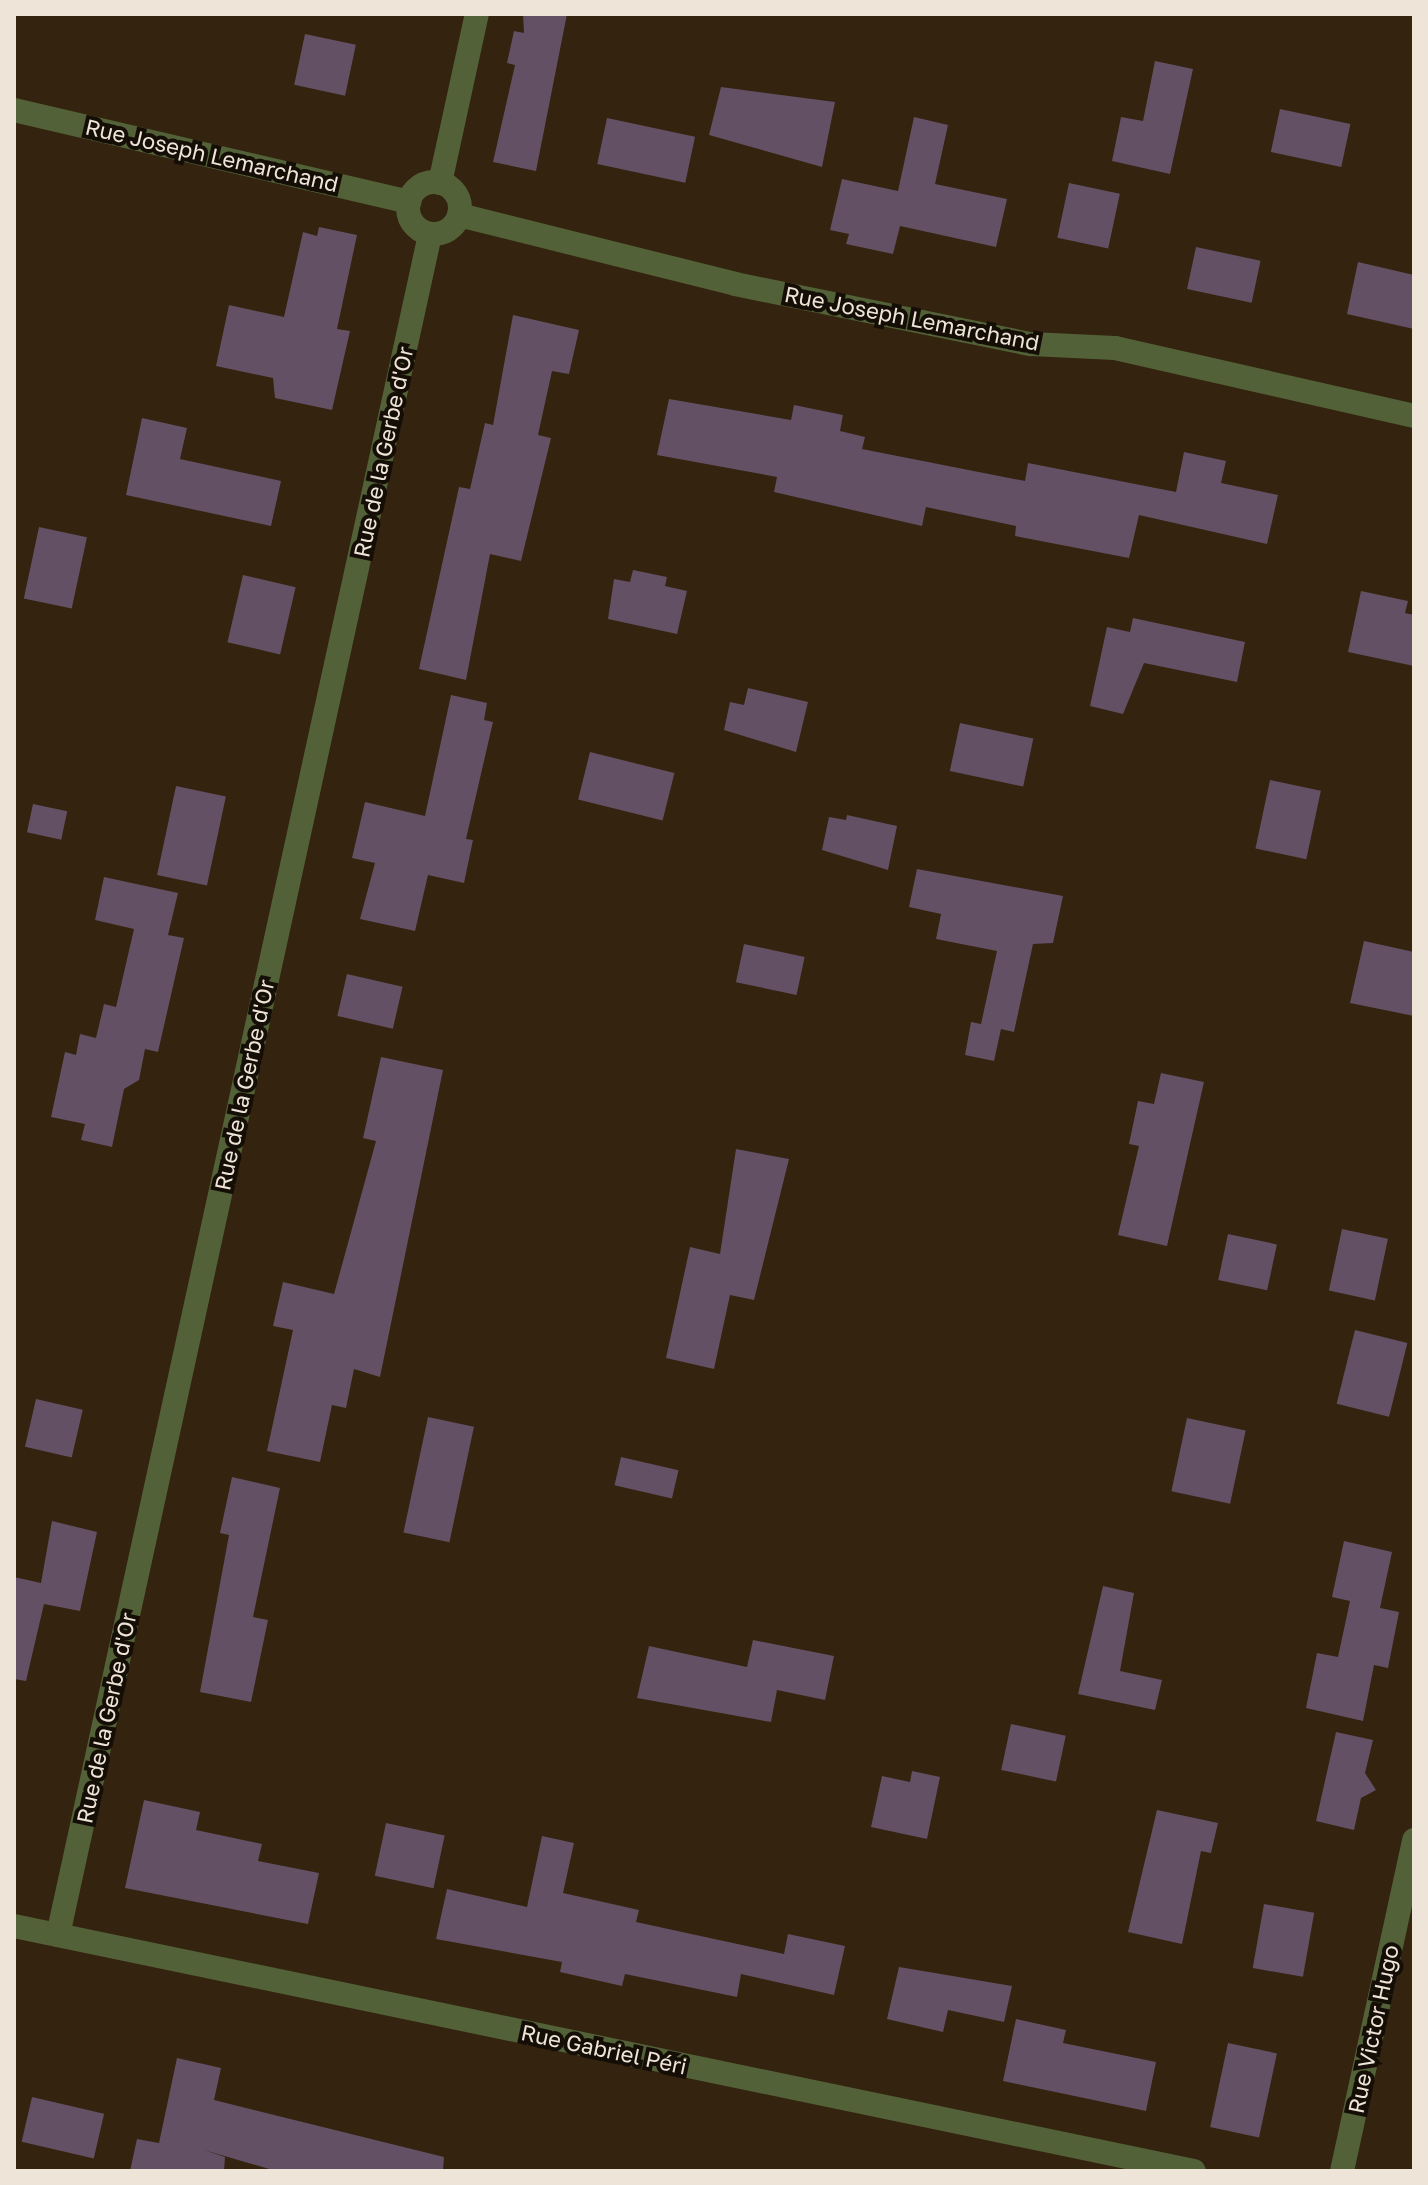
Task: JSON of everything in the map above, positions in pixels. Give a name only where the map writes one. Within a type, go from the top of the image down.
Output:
[{"type":"street","points":[[440,183],[477,14]]},
{"type":"street","name":"Rue Joseph Lemarchand","points":[[14,110],[409,202]]},
{"type":"street","points":[[440,183],[454,191],[459,215],[451,227],[430,234],[415,226],[409,202],[418,189],[440,183]]},
{"type":"street","name":"Rue Joseph Lemarchand","points":[[459,215],[735,284],[1031,344],[1115,348],[1414,416]]},
{"type":"street","name":"Rue de la Gerbe d'Or","points":[[58,1935],[430,234]]},
{"type":"street","name":"Rue Victor Hugo","points":[[1342,2171],[1414,1840]]},
{"type":"street","name":"Rue Gabriel Péri","points":[[14,1926],[1194,2171]]},
{"type":"building","points":[[523,14],[567,14],[536,171],[493,162],[515,65],[507,63],[514,31],[524,33]]},
{"type":"building","points":[[305,34],[356,45],[345,96],[294,85]]},
{"type":"building","points":[[1155,61],[1193,69],[1170,174],[1112,161],[1121,117],[1143,121]]},
{"type":"building","points":[[721,87],[835,102],[822,167],[709,135]]},
{"type":"building","points":[[1280,109],[1350,124],[1341,167],[1271,152]]},
{"type":"building","points":[[914,117],[948,125],[935,184],[1007,199],[996,247],[900,226],[893,254],[846,244],[849,234],[830,230],[842,179],[898,191]]},
{"type":"building","points":[[607,118],[695,137],[685,183],[597,164]]},
{"type":"building","points":[[1069,183],[1120,194],[1108,249],[1057,238]]},
{"type":"building","points":[[319,227],[357,235],[337,329],[350,331],[332,410],[275,398],[273,378],[216,366],[229,305],[284,317],[303,232],[317,236]]},
{"type":"building","points":[[1196,247],[1261,261],[1252,303],[1187,289]]},
{"type":"building","points":[[1358,262],[1414,275],[1414,329],[1347,314]]},
{"type":"building","points":[[513,315],[579,330],[569,374],[552,371],[538,435],[551,438],[521,561],[490,554],[466,680],[419,669],[459,487],[470,489],[485,423],[493,425]]},
{"type":"building","points":[[669,399],[791,420],[794,405],[843,415],[840,431],[865,437],[862,449],[1025,481],[1028,463],[1176,492],[1184,452],[1226,461],[1221,483],[1278,495],[1267,544],[1139,515],[1129,558],[1015,536],[1016,526],[926,507],[922,526],[774,492],[777,477],[657,455]]},
{"type":"building","points":[[142,418],[187,428],[180,459],[281,481],[271,526],[126,495]]},
{"type":"building","points":[[39,527],[87,537],[72,609],[24,598]]},
{"type":"building","points":[[633,570],[667,577],[665,586],[687,591],[677,634],[608,619],[614,579],[630,582]]},
{"type":"building","points":[[243,575],[296,587],[280,654],[227,642]]},
{"type":"building","points":[[1361,591],[1408,601],[1405,613],[1414,615],[1414,666],[1348,652]]},
{"type":"building","points":[[1133,618],[1245,642],[1237,682],[1144,663],[1123,714],[1090,706],[1107,627],[1130,632]]},
{"type":"building","points":[[748,688],[808,702],[796,752],[724,730],[730,702],[744,705]]},
{"type":"building","points":[[451,695],[487,703],[484,720],[493,722],[466,839],[473,840],[464,883],[428,875],[415,931],[360,919],[375,863],[352,858],[365,802],[425,816]]},
{"type":"building","points":[[960,723],[1033,739],[1023,787],[950,771]]},
{"type":"building","points":[[590,752],[674,773],[663,821],[578,800]]},
{"type":"building","points":[[1270,780],[1321,791],[1306,859],[1255,848]]},
{"type":"building","points":[[176,786],[226,797],[207,886],[157,875]]},
{"type":"building","points":[[33,804],[67,811],[61,840],[27,832]]},
{"type":"building","points":[[847,815],[897,826],[888,870],[822,850],[829,817],[846,820]]},
{"type":"building","points":[[917,869],[1063,896],[1053,943],[1033,944],[1014,1032],[1001,1029],[994,1061],[965,1055],[971,1022],[981,1024],[997,951],[936,939],[941,914],[909,907]]},
{"type":"building","points":[[104,877],[178,893],[168,935],[184,938],[158,1052],[145,1049],[139,1080],[124,1089],[112,1147],[81,1140],[85,1124],[51,1117],[65,1052],[76,1055],[80,1034],[96,1038],[104,1004],[116,1007],[134,929],[95,920]]},
{"type":"building","points":[[1364,941],[1414,952],[1414,1016],[1350,1003]]},
{"type":"building","points":[[744,944],[805,957],[797,995],[736,982]]},
{"type":"building","points":[[347,974],[403,987],[393,1029],[337,1016]]},
{"type":"building","points":[[381,1057],[443,1070],[380,1377],[354,1369],[346,1408],[332,1405],[320,1462],[267,1451],[293,1330],[273,1326],[283,1282],[334,1294],[376,1141],[363,1138]]},
{"type":"building","points":[[1161,1073],[1204,1082],[1167,1246],[1118,1235],[1139,1146],[1129,1144],[1138,1101],[1154,1104]]},
{"type":"building","points":[[736,1149],[789,1159],[754,1300],[730,1295],[714,1369],[666,1358],[690,1247],[720,1254]]},
{"type":"building","points":[[1342,1229],[1388,1239],[1375,1300],[1329,1291]]},
{"type":"building","points":[[1228,1234],[1277,1244],[1267,1290],[1218,1280]]},
{"type":"building","points":[[1355,1330],[1407,1343],[1389,1417],[1337,1404]]},
{"type":"building","points":[[36,1399],[83,1410],[72,1458],[25,1447]]},
{"type":"building","points":[[428,1417],[474,1427],[449,1542],[403,1532]]},
{"type":"building","points":[[1187,1418],[1246,1430],[1230,1504],[1171,1491]]},
{"type":"building","points":[[621,1457],[678,1470],[672,1499],[614,1485]]},
{"type":"building","points":[[232,1477],[280,1488],[253,1617],[268,1620],[251,1702],[200,1692],[229,1535],[220,1533]]},
{"type":"building","points":[[52,1521],[97,1532],[80,1611],[44,1604],[26,1681],[14,1679],[14,1577],[41,1583]]},
{"type":"building","points":[[1344,1541],[1392,1552],[1380,1608],[1399,1612],[1388,1668],[1374,1665],[1363,1721],[1306,1708],[1317,1653],[1338,1657],[1350,1601],[1332,1597]]},
{"type":"building","points":[[1103,1586],[1134,1593],[1120,1671],[1162,1680],[1155,1710],[1078,1694]]},
{"type":"building","points":[[753,1640],[834,1656],[825,1700],[777,1690],[771,1722],[637,1698],[649,1646],[747,1667]]},
{"type":"building","points":[[1011,1724],[1066,1736],[1056,1782],[1001,1770]]},
{"type":"building","points":[[1336,1732],[1373,1740],[1365,1773],[1376,1790],[1361,1798],[1354,1830],[1316,1821]]},
{"type":"building","points":[[912,1771],[940,1777],[927,1839],[871,1827],[882,1776],[910,1782]]},
{"type":"building","points":[[144,1800],[200,1812],[196,1830],[262,1844],[258,1861],[319,1873],[308,1924],[125,1888]]},
{"type":"building","points":[[1157,1810],[1218,1823],[1211,1853],[1201,1851],[1182,1944],[1128,1932]]},
{"type":"building","points":[[386,1823],[445,1835],[433,1888],[375,1876]]},
{"type":"building","points":[[542,1836],[574,1843],[563,1893],[639,1910],[636,1922],[784,1954],[788,1934],[845,1946],[834,1995],[741,1974],[737,1997],[625,1974],[622,1986],[560,1972],[562,1962],[436,1939],[447,1889],[527,1907]]},
{"type":"building","points":[[1264,1904],[1314,1913],[1303,1977],[1253,1968]]},
{"type":"building","points":[[899,1967],[1012,1986],[1004,2022],[948,2010],[943,2032],[887,2019]]},
{"type":"building","points":[[1016,2019],[1066,2030],[1063,2043],[1156,2062],[1146,2111],[1003,2081]]},
{"type":"building","points":[[1228,2043],[1277,2053],[1259,2138],[1210,2127]]},
{"type":"building","points":[[177,2058],[221,2068],[214,2100],[444,2157],[443,2171],[276,2171],[204,2150],[225,2157],[224,2171],[130,2171],[137,2139],[159,2143]]},
{"type":"building","points":[[32,2097],[104,2114],[94,2158],[22,2142]]}]
